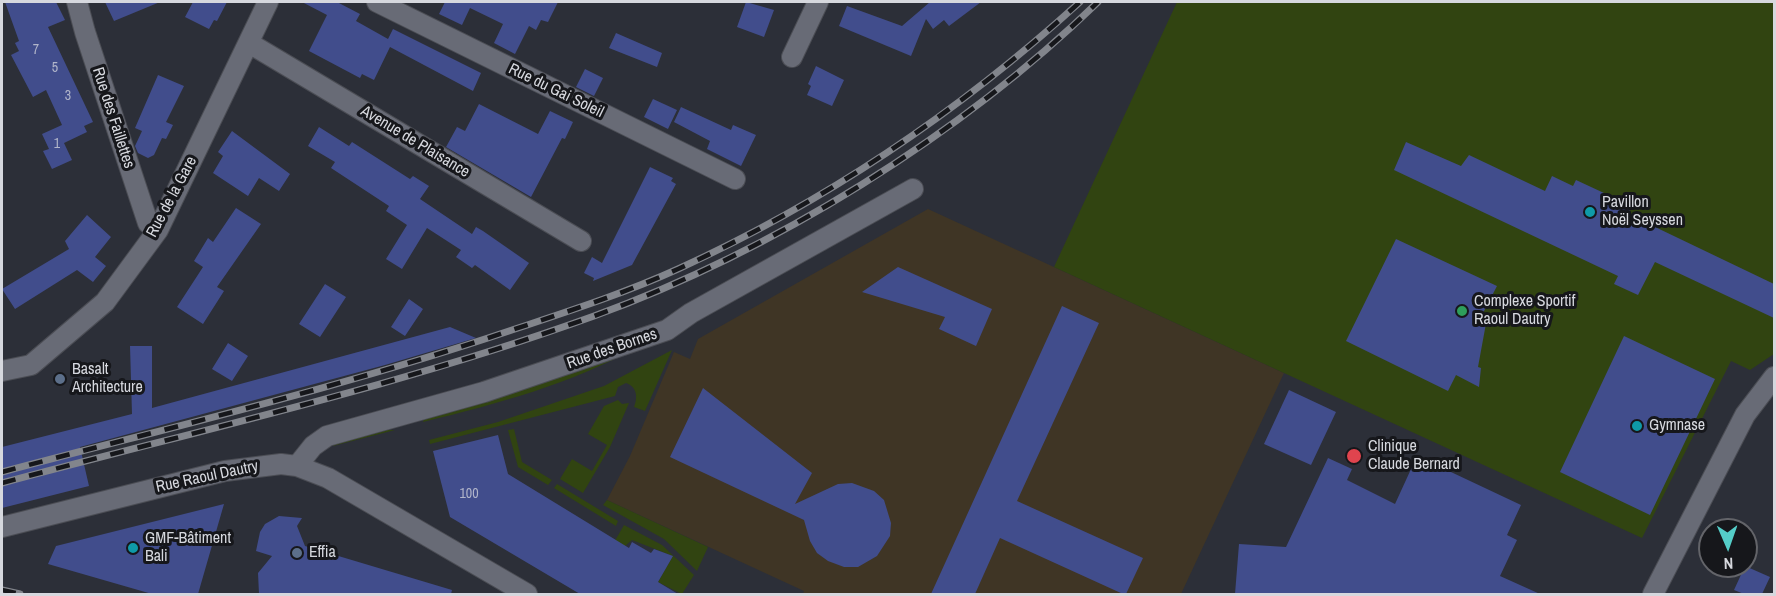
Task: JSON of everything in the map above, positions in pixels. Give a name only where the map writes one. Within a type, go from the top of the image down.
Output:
[{"type":"street","name":"Rue des Faillettes","points":[[77,2],[148,223],[158,230]]},
{"type":"street","name":"Rue de la Gare","points":[[2,371],[31,365],[105,302],[158,230],[268,2]]},
{"type":"street","name":"Rue du Gai Soleil","points":[[377,2],[735,179]]},
{"type":"street","points":[[792,57],[818,2]]},
{"type":"street","name":"Avenue de Plaisance","points":[[249,43],[582,241]]},
{"type":"street","name":"Rue des Bornes","points":[[297,466],[313,446],[327,436],[484,392],[667,330],[691,313],[913,189]]},
{"type":"street","points":[[1653,594],[1745,415],[1771,381]]},
{"type":"street","name":"Rue Raoul Dautry","points":[[2,527],[225,471],[273,465],[297,466],[328,477],[527,594]]},
{"type":"shaded area","points":[[928,209],[1284,373],[1181,594],[803,594],[804,591],[607,500],[630,456],[674,352],[690,359],[698,339]]},
{"type":"green space","name":"Complexe Sportif Raoul Dautry","points":[[1177,2],[1774,2],[1774,354],[1750,370],[1731,361],[1642,538],[1054,267]]},
{"type":"green space","points":[[638,347],[587,372],[533,392],[423,422],[424,418]]},
{"type":"green space","points":[[672,350],[645,411],[634,407],[636,393],[626,383],[618,387],[615,396],[430,444],[429,440],[498,422],[604,386]]},
{"type":"green space","points":[[618,400],[622,404],[629,403],[610,447],[583,493],[560,479],[572,459],[592,471],[607,445],[588,434],[604,406]]},
{"type":"green space","points":[[514,429],[522,462],[552,480],[548,485],[518,467],[508,430]]},
{"type":"green space","points":[[387,430],[395,430],[333,446],[335,444]]},
{"type":"green space","points":[[557,484],[618,521],[616,526],[554,488]]},
{"type":"green space","points":[[607,500],[708,547],[697,571],[664,539],[603,505]]},
{"type":"green space","points":[[624,525],[662,545],[694,575],[682,594],[658,582],[673,556],[632,540],[617,553],[609,551]]},
{"type":"building","points":[[5,2],[56,2],[65,20],[48,27],[93,122],[84,126],[87,132],[64,143],[72,160],[52,169],[43,151],[49,149],[42,134],[62,125],[46,90],[33,97],[11,55],[19,51],[15,43],[19,41]]},
{"type":"building","points":[[105,2],[160,2],[114,21]]},
{"type":"building","points":[[193,2],[227,2],[217,21],[214,20],[209,29],[185,17]]},
{"type":"building","points":[[302,2],[337,2],[360,14],[356,21],[388,39],[393,29],[481,73],[473,91],[390,47],[374,80],[362,74],[360,78],[309,51],[327,15]]},
{"type":"building","points":[[445,2],[558,2],[548,22],[541,20],[536,30],[529,26],[515,54],[494,43],[503,24],[470,8],[462,25],[439,14]]},
{"type":"building","points":[[746,2],[774,10],[764,37],[737,27]]},
{"type":"building","points":[[930,2],[981,2],[949,26],[944,20],[933,29],[926,19],[911,56],[839,26],[847,6],[902,26]]},
{"type":"building","points":[[616,33],[662,53],[657,67],[609,48]]},
{"type":"building","points":[[816,66],[844,80],[832,106],[807,95],[811,86],[808,84]]},
{"type":"building","points":[[585,69],[603,78],[594,96],[576,87]]},
{"type":"building","points":[[158,75],[184,86],[166,122],[173,125],[166,139],[162,138],[154,155],[148,158],[138,153],[135,146],[142,131],[135,128]]},
{"type":"building","points":[[653,99],[677,110],[668,129],[644,117]]},
{"type":"building","points":[[479,104],[538,134],[550,111],[573,122],[531,197],[446,147],[457,127],[465,131]]},
{"type":"building","points":[[681,107],[731,130],[733,125],[756,135],[741,166],[707,149],[710,141],[674,122]]},
{"type":"building","points":[[319,127],[349,146],[352,142],[410,179],[413,176],[429,186],[420,199],[472,234],[476,227],[483,231],[529,263],[510,290],[475,265],[472,268],[456,257],[461,250],[427,228],[402,269],[386,259],[407,225],[386,211],[389,206],[331,168],[335,162],[308,146]]},
{"type":"building","points":[[232,131],[290,174],[279,191],[259,178],[248,196],[213,173],[223,156],[218,152]]},
{"type":"building","points":[[1406,142],[1461,166],[1469,155],[1545,191],[1552,176],[1573,186],[1576,180],[1632,206],[1628,214],[1774,284],[1774,318],[1655,262],[1638,295],[1614,284],[1618,276],[1394,170]]},
{"type":"building","points":[[650,167],[673,178],[671,181],[676,184],[632,265],[593,281],[594,278],[584,273],[592,257],[602,263]]},
{"type":"building","points":[[236,208],[261,224],[217,287],[224,291],[203,324],[177,307],[203,267],[194,261],[208,238],[213,242]]},
{"type":"building","points":[[87,215],[111,237],[95,257],[106,266],[93,282],[77,270],[15,309],[2,289],[69,249],[65,241]]},
{"type":"building","points":[[1396,239],[1497,286],[1482,315],[1487,318],[1478,367],[1481,368],[1479,387],[1456,375],[1448,391],[1346,341]]},
{"type":"building","points":[[898,267],[992,309],[976,346],[939,329],[945,317],[862,292]]},
{"type":"building","points":[[325,284],[346,297],[320,337],[299,324]]},
{"type":"building","points":[[409,299],[423,309],[405,336],[391,327]]},
{"type":"building","points":[[1062,306],[1099,323],[1017,501],[1143,558],[1126,594],[1123,594],[1000,538],[975,594],[931,594]]},
{"type":"building","points":[[450,327],[476,338],[385,365],[80,447],[89,486],[2,508],[2,447],[132,414],[130,346],[152,346],[152,408]]},
{"type":"building","name":"Gymnase","points":[[1624,336],[1715,379],[1650,515],[1560,472]]},
{"type":"building","points":[[228,343],[248,356],[232,381],[212,369]]},
{"type":"building","points":[[703,388],[812,473],[795,504],[838,484],[852,483],[874,491],[884,500],[891,523],[890,536],[877,556],[858,567],[844,567],[828,561],[817,553],[810,541],[804,520],[670,457]]},
{"type":"building","points":[[1289,390],[1336,412],[1311,465],[1264,444]]},
{"type":"building","points":[[498,435],[508,474],[629,548],[632,542],[651,553],[654,549],[673,556],[658,582],[678,594],[580,594],[450,517],[433,451]]},
{"type":"building","points":[[1417,456],[1521,505],[1507,535],[1517,540],[1500,576],[1540,594],[1235,594],[1239,544],[1286,547],[1328,458],[1352,469],[1347,480],[1395,504]]},
{"type":"building","name":"GMF-Bâtiment Bali","points":[[224,504],[198,594],[152,594],[48,564],[56,546]]},
{"type":"building","name":"Effia","points":[[279,516],[302,518],[297,526],[305,546],[452,590],[451,594],[259,594],[258,573],[272,556],[256,551],[260,532],[265,524]]},
{"type":"building","points":[[1758,572],[1770,577],[1762,594],[1744,594],[1734,590],[1740,578],[1758,578]]},
{"type":"railway","points":[[2,472],[257,406],[384,370],[552,317],[615,295],[678,269],[786,214],[890,151],[988,80],[1080,2]]},
{"type":"railway","points":[[2,483],[374,386],[521,341],[594,316],[661,289],[729,258],[796,223],[926,143],[987,98],[1098,2]]},
{"type":"railway","points":[[2,590],[20,594]]},
{"type":"place","name":"Pavillon Noël Seyssen","points":[[1590,212]]},
{"type":"place","name":"Complexe Sportif Raoul Dautry","points":[[1462,311]]},
{"type":"place","name":"Basalt Architecture","points":[[60,379]]},
{"type":"place","name":"Gymnase","points":[[1637,426]]},
{"type":"place","name":"Clinique Claude Bernard","points":[[1354,456]]},
{"type":"place","name":"GMF-Bâtiment Bali","points":[[133,548]]},
{"type":"place","name":"Effia","points":[[297,553]]}]
